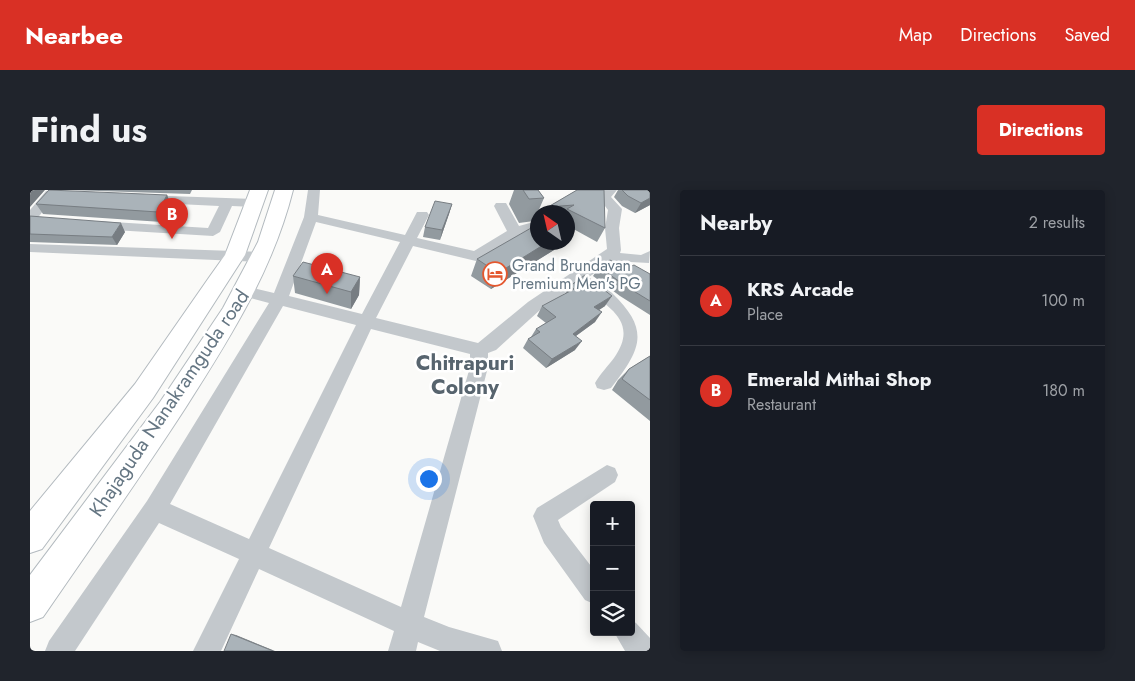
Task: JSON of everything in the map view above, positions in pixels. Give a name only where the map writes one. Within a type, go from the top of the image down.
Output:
[{"type":"main road","name":"Khajaguda Nanakramguda road","points":[[30,604],[144,448],[245,291],[261,257],[280,207],[284,190]]},
{"type":"main road","name":"Khajaguda Nanakramguda road","points":[[30,537],[144,391],[234,255],[257,197]]},
{"type":"street","points":[[58,651],[155,509],[280,298],[311,217],[314,190]]},
{"type":"street","points":[[611,190],[605,194],[605,198],[615,210],[612,228],[616,257],[650,276]]},
{"type":"street","points":[[30,218],[53,192],[70,195]]},
{"type":"street","points":[[127,198],[196,195],[227,202],[257,197]]},
{"type":"street","points":[[205,254],[227,202]]},
{"type":"street","points":[[501,206],[515,232]]},
{"type":"street","points":[[207,651],[366,322],[422,214]]},
{"type":"street","points":[[311,217],[476,256],[515,232],[530,227]]},
{"type":"street","points":[[30,218],[50,220]]},
{"type":"street","points":[[79,223],[213,232]]},
{"type":"street","points":[[115,252],[129,227]]},
{"type":"street","points":[[172,253],[184,231]]},
{"type":"street","points":[[30,248],[261,257]]},
{"type":"street","points":[[245,291],[280,298],[479,350],[490,345],[534,306],[579,276],[616,257],[644,260],[650,256]]},
{"type":"street","points":[[579,276],[625,310],[634,329],[632,343],[624,360],[604,383]]},
{"type":"street","points":[[402,651],[479,367],[479,350]]},
{"type":"street","points":[[590,586],[552,535],[546,516],[607,475]]},
{"type":"street","points":[[155,509],[410,625],[449,641],[488,651]]},
{"type":"street","points":[[630,636],[643,651]]},
{"type":"building","points":[[49,190],[167,195],[158,212],[36,204]]},
{"type":"building","points":[[523,190],[538,190],[544,198],[529,199]]},
{"type":"building","points":[[577,190],[604,190],[605,228],[575,213],[575,205],[551,205]]},
{"type":"building","points":[[622,190],[650,190],[650,198],[641,203],[628,196]]},
{"type":"building","points":[[435,201],[452,204],[442,230],[425,227]]},
{"type":"building","points":[[30,216],[121,223],[112,237],[30,234]]},
{"type":"building","points":[[530,229],[530,250],[535,250],[498,273],[477,259]]},
{"type":"building","points":[[610,260],[625,269],[634,265],[650,274],[650,301],[599,267]]},
{"type":"building","points":[[303,262],[360,277],[351,292],[293,276]]},
{"type":"building","points":[[585,275],[612,296],[594,307],[602,312],[573,334],[582,341],[552,359],[528,339],[540,332],[536,329],[556,317],[542,306],[574,289],[570,286]]},
{"type":"building","points":[[650,356],[650,400],[622,379],[629,369]]},
{"type":"building","points":[[231,634],[273,651],[224,651]]},
{"type":"place","name":"Emerald Mithai Shop","points":[[172,239]]},
{"type":"place","name":"Grand Brundavan Premium Men's PG","points":[[495,274]]},
{"type":"place","name":"KRS Arcade","points":[[327,294]]},
{"type":"district","name":"Chitrapuri Colony","points":[[465,375]]}]
